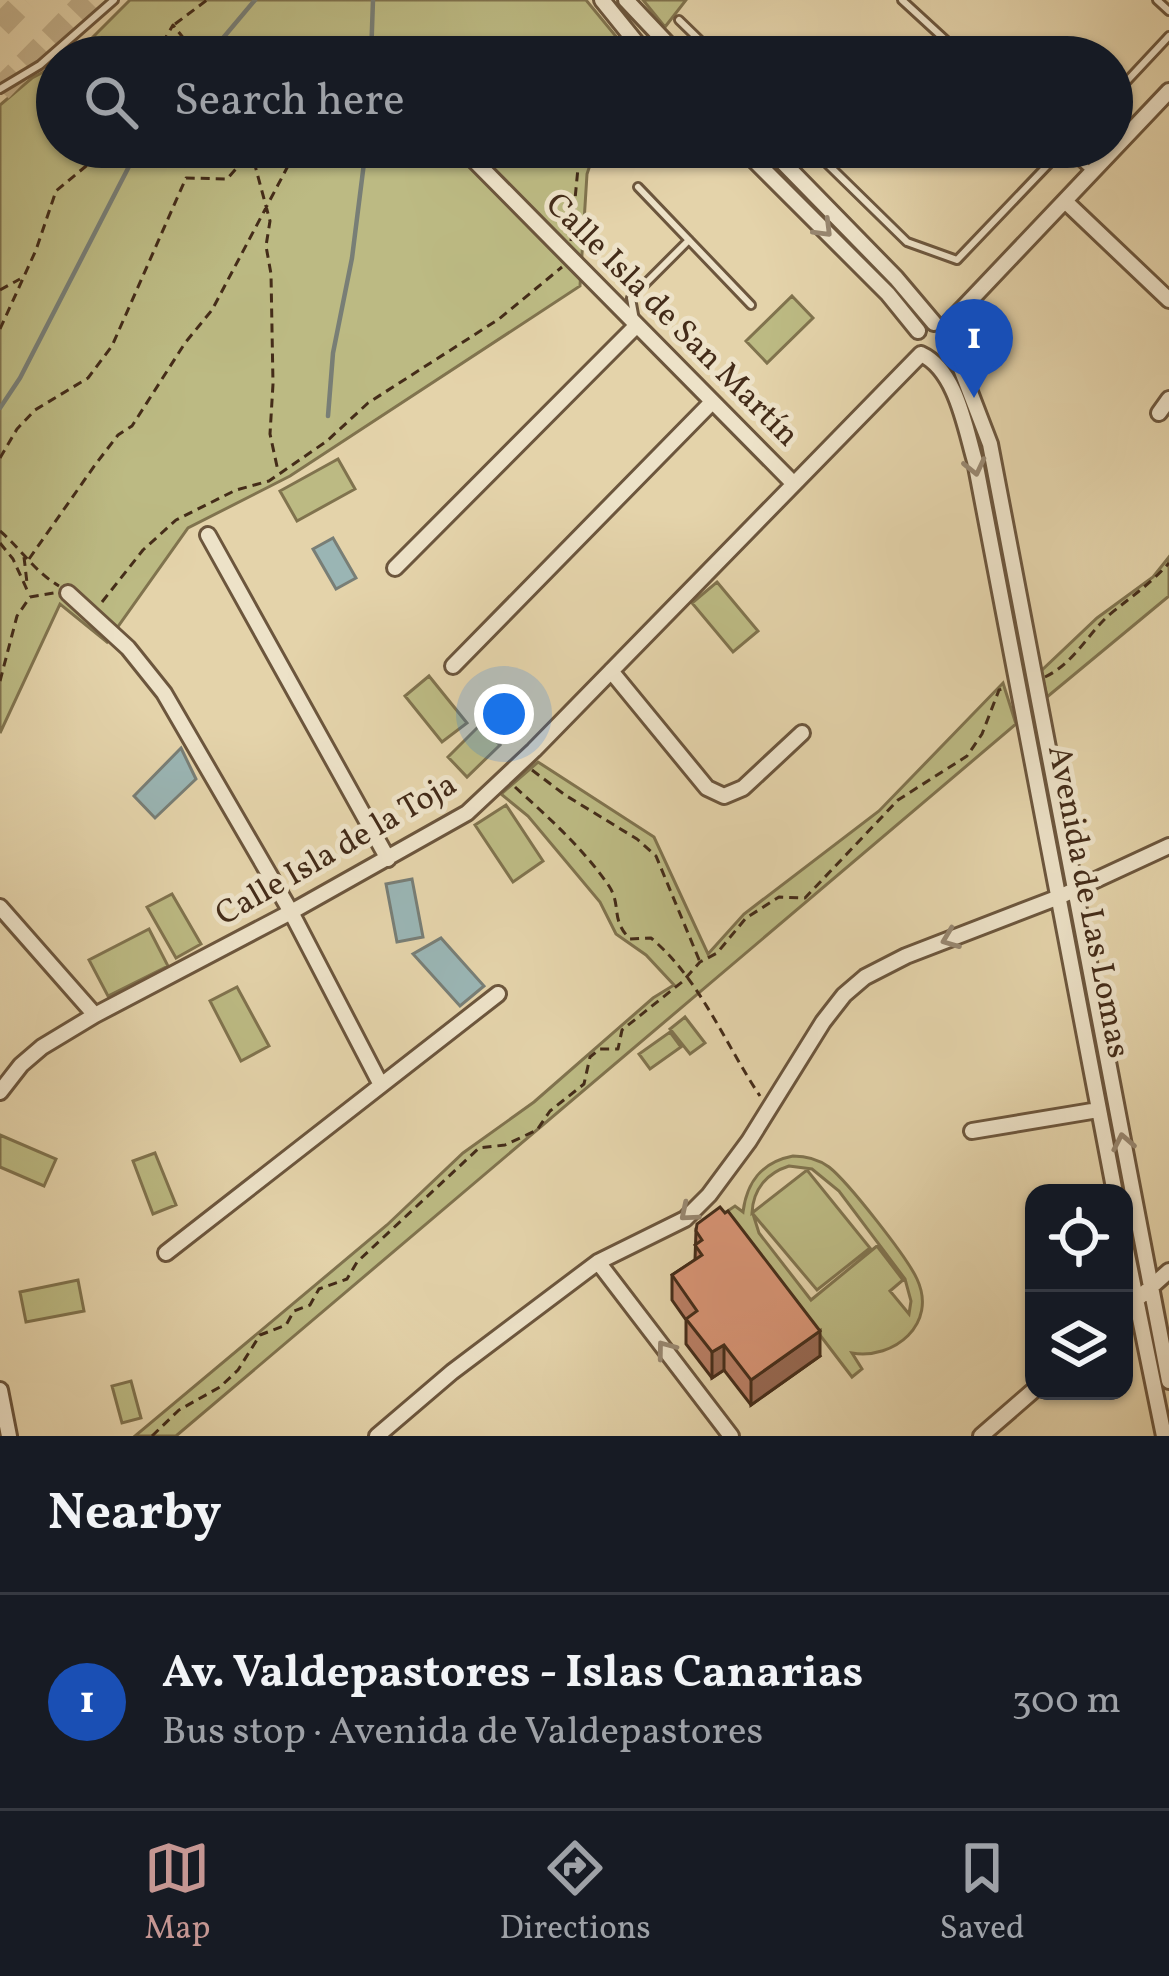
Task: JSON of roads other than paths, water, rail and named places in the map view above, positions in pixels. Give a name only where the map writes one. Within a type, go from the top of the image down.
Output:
[{"type":"street","points":[[602,0],[631,36]]},
{"type":"street","points":[[626,0],[660,36]]},
{"type":"street","points":[[1133,130],[1169,92]]},
{"type":"street","name":"Calle Isla de San Martín","points":[[481,168],[792,482]]},
{"type":"street","points":[[762,168],[888,294],[918,331],[926,357]]},
{"type":"street","points":[[789,168],[939,325]]},
{"type":"street","points":[[918,331],[939,325],[1098,168]]},
{"type":"street","points":[[1066,202],[1169,300]]},
{"type":"street","name":"Avenida de Las Lomas","points":[[939,325],[990,444],[1169,1381]]},
{"type":"street","points":[[394,568],[636,326]]},
{"type":"street","name":"Calle Isla de la Toja","points":[[0,1092],[32,1056],[94,1015],[466,813],[524,760],[792,482],[926,357],[944,356],[951,345]]},
{"type":"street","name":"Avenida de Las Lomas","points":[[926,357],[959,408],[975,461],[1113,1184]]},
{"type":"street","points":[[1159,412],[1169,399]]},
{"type":"street","points":[[453,666],[712,402]]},
{"type":"street","points":[[208,535],[388,859]]},
{"type":"street","points":[[68,592],[128,648],[164,693],[291,912],[381,1085]]},
{"type":"street","points":[[610,671],[707,788],[724,796],[743,788],[802,733]]},
{"type":"street","points":[[377,1436],[452,1372],[598,1262],[685,1219],[709,1195],[844,995],[865,977],[1169,846]]},
{"type":"street","points":[[0,908],[94,1015]]},
{"type":"street","points":[[166,1253],[498,994]]},
{"type":"street","name":"Avenida de Las Lomas","points":[[972,1131],[1098,1110]]},
{"type":"street","points":[[598,1262],[731,1436]]},
{"type":"street","points":[[1133,1303],[1169,1271]]},
{"type":"street","points":[[1133,1318],[1163,1436]]},
{"type":"street","points":[[0,1390],[9,1436]]},
{"type":"street","points":[[981,1436],[1025,1398]]},
{"type":"lane","points":[[73,36],[113,0]]},
{"type":"lane","points":[[902,0],[941,36]]},
{"type":"lane","points":[[1157,0],[1169,10]]},
{"type":"lane","points":[[679,20],[695,36]]},
{"type":"lane","points":[[1133,75],[1169,36]]},
{"type":"lane","points":[[0,89],[36,67]]},
{"type":"lane","points":[[831,168],[907,242],[957,260],[1044,168]]},
{"type":"lane","points":[[1087,168],[1093,173]]},
{"type":"lane","points":[[638,187],[751,305]]},
{"type":"lane","points":[[636,326],[631,298],[688,240]]},
{"type":"water","points":[[333,538],[356,578],[336,589],[313,549]]},
{"type":"water","points":[[181,748],[196,779],[155,818],[134,796]]},
{"type":"water","points":[[412,879],[423,937],[397,942],[386,884]]},
{"type":"water","points":[[441,938],[484,986],[460,1006],[413,954]]},
{"type":"waterway","points":[[225,36],[255,0]]},
{"type":"waterway","points":[[372,36],[373,0]]},
{"type":"waterway","points":[[0,408],[128,168]]},
{"type":"waterway","points":[[328,416],[333,353],[363,168]]},
{"type":"tunnel","points":[[0,26],[25,0]]},
{"type":"tunnel","points":[[53,36],[88,0]]},
{"type":"tunnel","points":[[0,90],[36,53]]},
{"type":"place","name":"Av. Valdepastores - Islas Canarias","points":[[974,398]]}]
